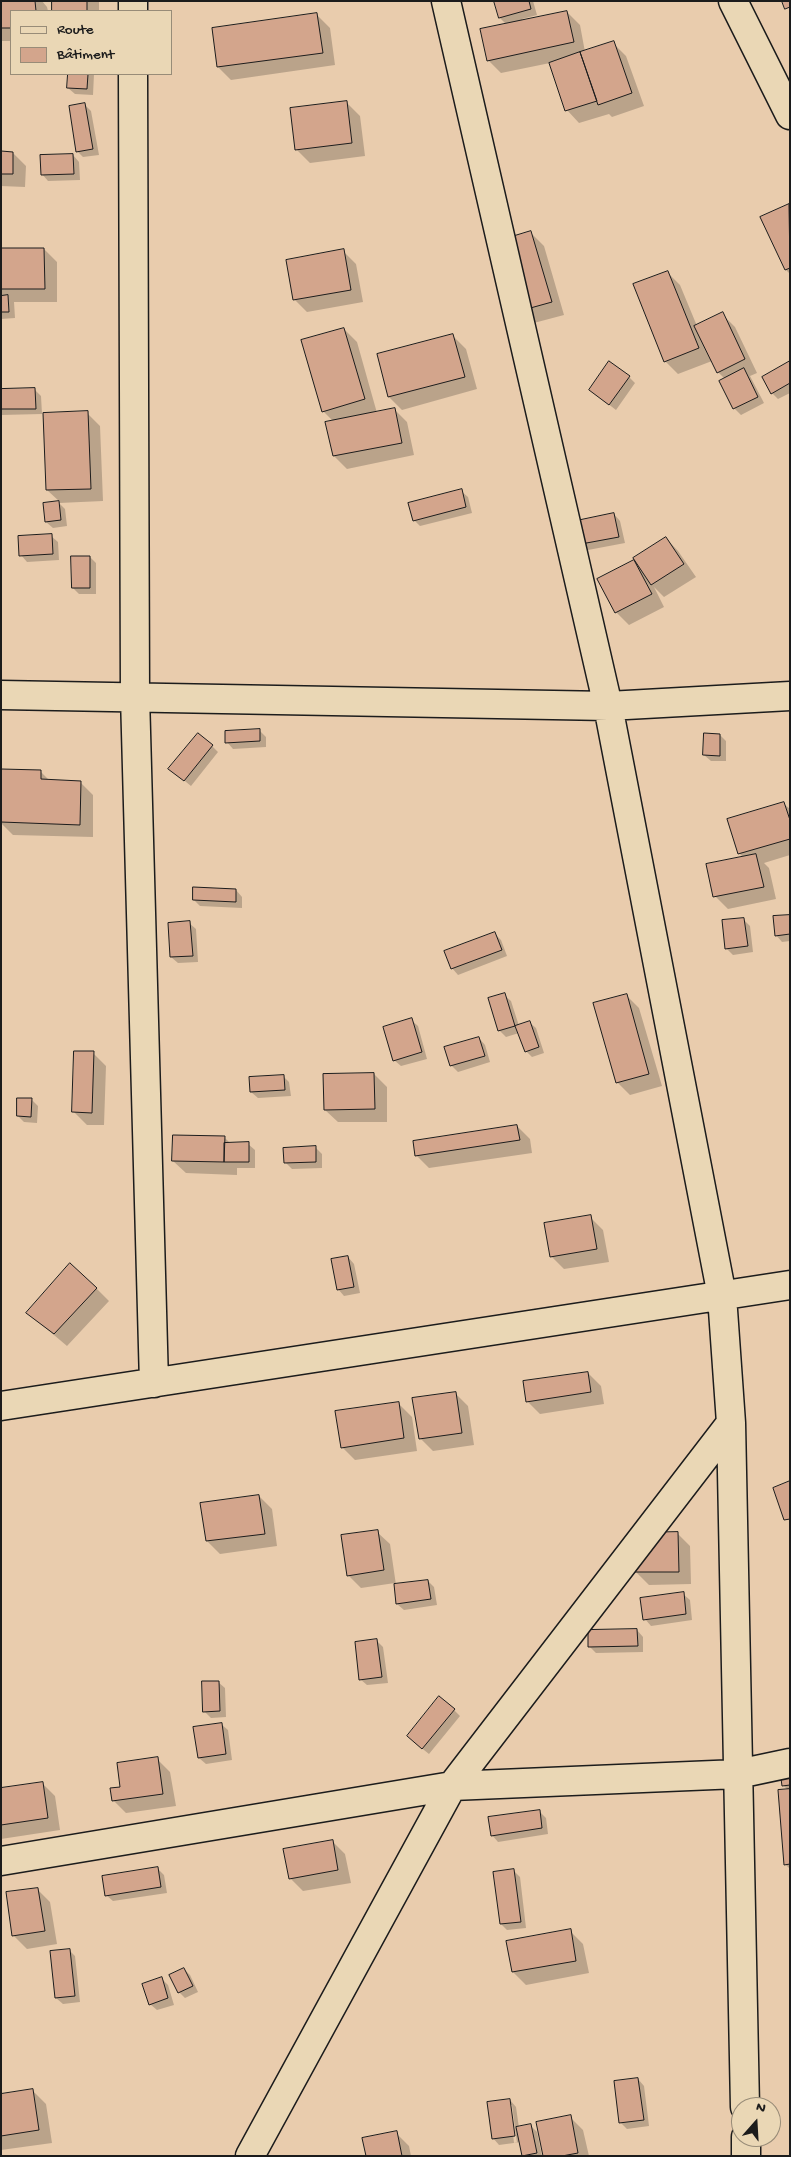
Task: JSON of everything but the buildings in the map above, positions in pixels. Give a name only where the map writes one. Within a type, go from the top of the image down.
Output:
[{"type":"street","points":[[446,1],[608,706],[722,1296],[731,1423],[745,2097]]},
{"type":"street","points":[[733,1],[790,115]]},
{"type":"street","points":[[133,75],[135,696],[154,1383]]},
{"type":"street","points":[[1,695],[608,706],[790,696]]},
{"type":"street","points":[[1,1406],[790,1285]]},
{"type":"street","points":[[250,2156],[452,1786],[731,1423]]},
{"type":"street","points":[[1,1860],[452,1786],[738,1774],[790,1763]]}]
